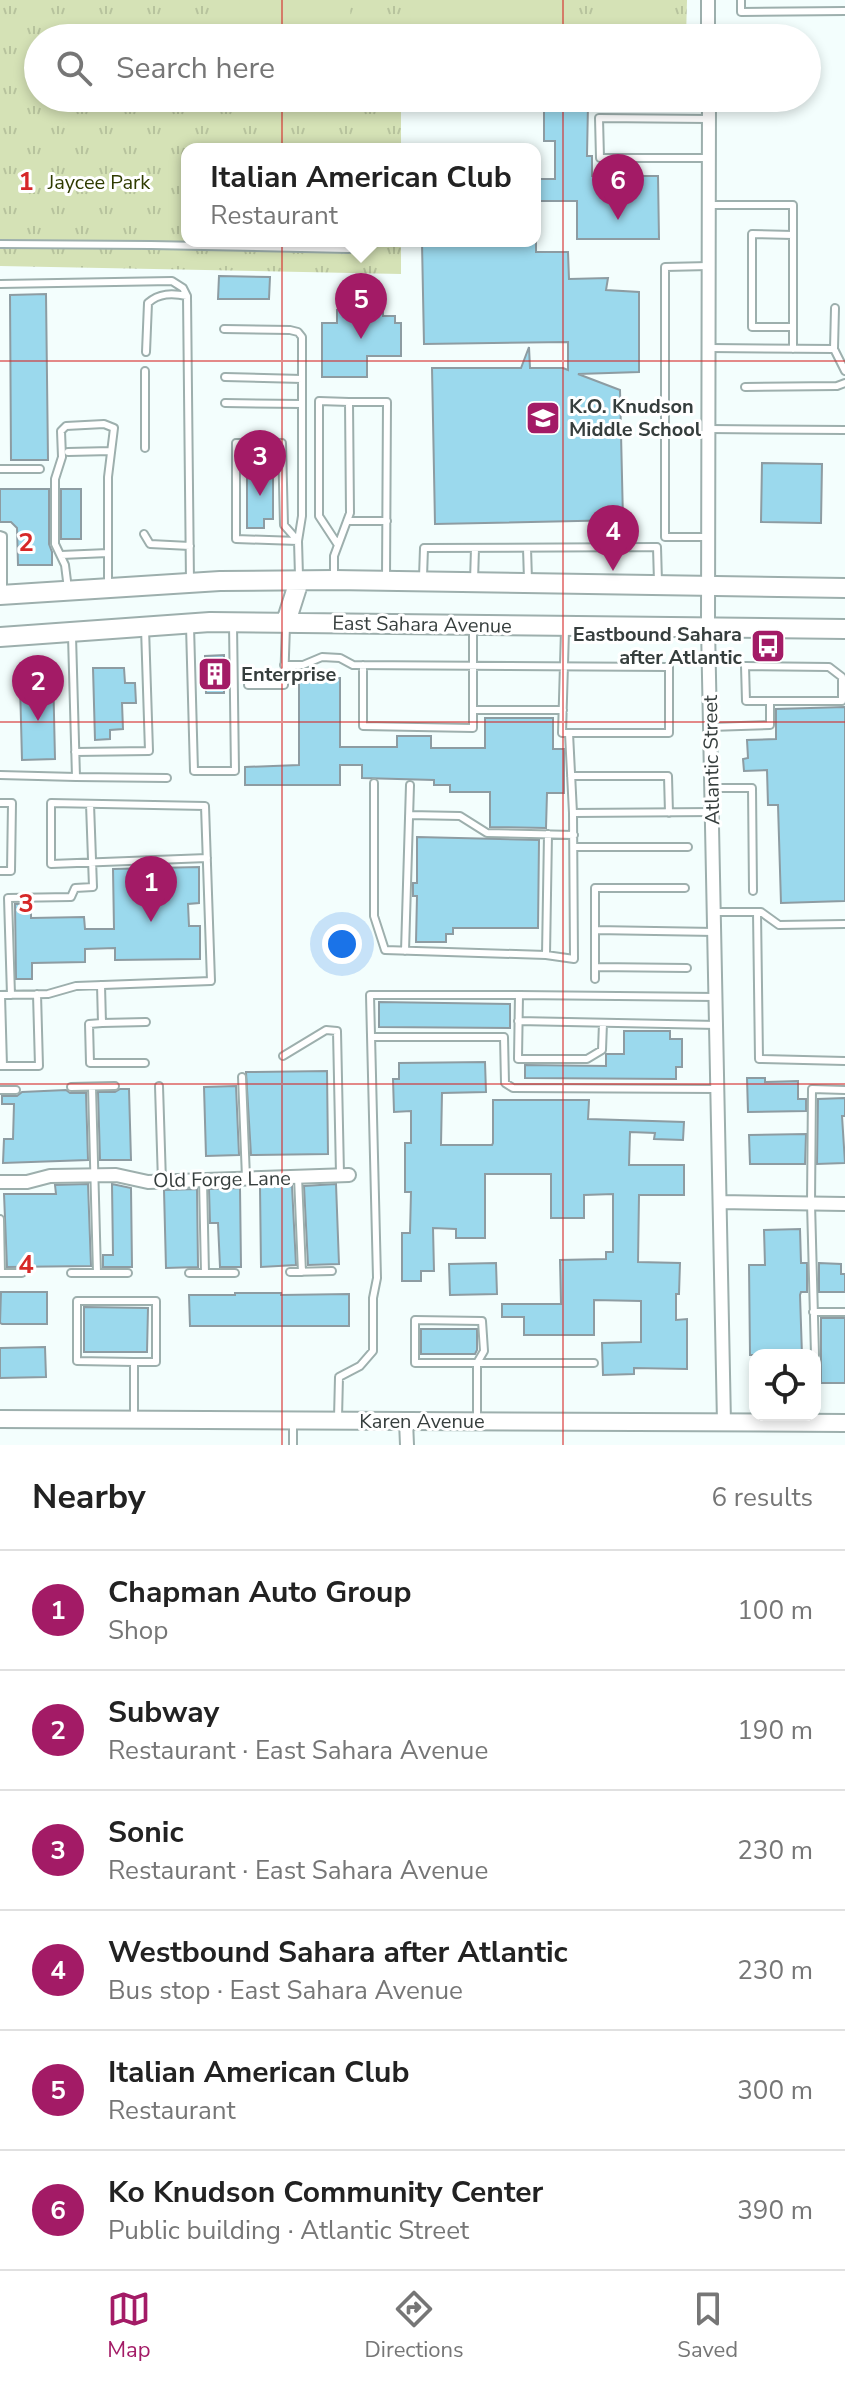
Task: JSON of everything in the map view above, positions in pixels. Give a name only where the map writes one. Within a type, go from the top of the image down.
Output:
[{"type":"main road","points":[[2,595],[190,582],[334,580],[845,588]]},
{"type":"main road","points":[[286,622],[299,581]]},
{"type":"main road","name":"East Sahara Avenue","points":[[0,637],[233,622],[845,629]]},
{"type":"street","points":[[708,0],[708,24]]},
{"type":"street","name":"Atlantic Street","points":[[709,112],[708,627],[724,1423]]},
{"type":"street","name":"Old Forge Lane","points":[[0,1182],[27,1182],[50,1176],[116,1175],[162,1182],[344,1176]]},
{"type":"street","points":[[720,1202],[845,1204]]},
{"type":"street","name":"Karen Avenue","points":[[0,1419],[845,1423]]},
{"type":"street","points":[[406,1421],[407,1445]]},
{"type":"lane","points":[[741,0],[741,12],[845,11]]},
{"type":"lane","points":[[709,119],[599,118],[600,158],[709,158]]},
{"type":"lane","points":[[709,205],[793,205],[793,349]]},
{"type":"lane","points":[[793,235],[752,234],[752,327],[793,327]]},
{"type":"lane","points":[[0,244],[181,246]]},
{"type":"lane","points":[[250,247],[349,249]]},
{"type":"lane","points":[[658,585],[657,547],[665,537],[665,267],[709,266]]},
{"type":"lane","points":[[0,284],[172,281],[183,288],[187,296],[190,582]]},
{"type":"lane","points":[[146,352],[148,303],[164,295],[187,296]]},
{"type":"lane","points":[[835,308],[834,346],[845,371]]},
{"type":"lane","points":[[224,329],[290,330],[302,337],[299,581]]},
{"type":"lane","points":[[710,348],[793,349],[834,346],[845,342]]},
{"type":"lane","points":[[145,371],[145,448]]},
{"type":"lane","points":[[225,377],[302,379]]},
{"type":"lane","points":[[745,387],[837,386],[845,383]]},
{"type":"lane","points":[[338,545],[319,516],[319,401],[387,402],[386,581]]},
{"type":"lane","points":[[334,580],[334,556],[350,513],[349,402]]},
{"type":"lane","points":[[225,403],[302,404]]},
{"type":"lane","points":[[68,590],[65,565],[55,544],[55,479],[62,457],[61,431],[66,426],[104,424],[114,428],[108,477],[108,587]]},
{"type":"lane","points":[[709,429],[845,430]]},
{"type":"lane","points":[[236,443],[282,443],[284,525],[298,541],[236,539],[236,443]]},
{"type":"lane","points":[[68,452],[111,451]]},
{"type":"lane","points":[[0,469],[40,469]]},
{"type":"lane","points":[[347,521],[387,521]]},
{"type":"lane","points":[[144,534],[150,544],[190,546]]},
{"type":"lane","points":[[0,535],[3,536],[2,595]]},
{"type":"lane","points":[[665,537],[709,537]]},
{"type":"lane","points":[[423,582],[424,548],[657,547]]},
{"type":"lane","points":[[474,582],[475,548]]},
{"type":"lane","points":[[527,548],[528,583]]},
{"type":"lane","points":[[61,555],[108,553]]},
{"type":"lane","points":[[190,623],[194,771],[235,771],[233,622]]},
{"type":"lane","points":[[248,685],[284,685],[286,622]]},
{"type":"lane","points":[[363,665],[363,726],[473,728],[473,624]]},
{"type":"lane","points":[[284,665],[303,665],[322,657],[340,658],[353,665],[564,666],[669,667],[669,733],[562,733],[563,710],[564,666],[565,625]]},
{"type":"lane","points":[[75,752],[149,751],[145,626]]},
{"type":"lane","points":[[72,632],[76,777]]},
{"type":"lane","points":[[745,666],[829,667],[842,677],[844,701],[770,701],[746,701],[745,666]]},
{"type":"lane","points":[[710,727],[770,725],[770,701]]},
{"type":"lane","points":[[473,710],[563,710]]},
{"type":"lane","points":[[374,783],[374,916],[385,950],[546,955],[574,959],[574,835],[569,733]]},
{"type":"lane","points":[[0,775],[167,778]]},
{"type":"lane","points":[[571,776],[668,776],[669,813]]},
{"type":"lane","points":[[405,951],[410,785]]},
{"type":"lane","points":[[712,788],[752,788],[753,891]]},
{"type":"lane","points":[[0,803],[12,803],[11,871],[0,871]]},
{"type":"lane","points":[[37,994],[39,1066],[1,1066],[1,995],[37,994],[48,994],[76,986],[211,981],[207,858],[205,806],[51,803],[51,864],[207,858]]},
{"type":"lane","points":[[11,995],[4,908],[8,898],[71,897],[75,888],[93,887],[90,804]]},
{"type":"lane","points":[[573,813],[712,812]]},
{"type":"lane","points":[[409,815],[460,816],[487,833],[574,835]]},
{"type":"lane","points":[[546,955],[548,834]]},
{"type":"lane","points":[[574,847],[688,847]]},
{"type":"lane","points":[[595,979],[595,888],[685,888]]},
{"type":"lane","points":[[714,912],[761,912],[779,925],[845,924]]},
{"type":"lane","points":[[757,912],[759,1059],[845,1061]]},
{"type":"lane","points":[[595,930],[715,932]]},
{"type":"lane","points":[[595,967],[687,968]]},
{"type":"lane","points":[[101,985],[102,1023]]},
{"type":"lane","points":[[338,1421],[339,1377],[360,1366],[373,1351],[373,1298],[377,1278],[370,995],[716,997]]},
{"type":"lane","points":[[519,995],[518,1059],[587,1059],[602,1050],[603,1023]]},
{"type":"lane","points":[[518,1021],[717,1025]]},
{"type":"lane","points":[[145,1063],[90,1063],[89,1024],[146,1022]]},
{"type":"lane","points":[[283,1056],[326,1030],[337,1031],[344,1176]]},
{"type":"lane","points":[[371,1037],[504,1037],[505,1083],[513,1088],[718,1089]]},
{"type":"lane","points":[[242,1077],[246,1179]]},
{"type":"lane","points":[[71,1087],[115,1086]]},
{"type":"lane","points":[[159,1086],[162,1182]]},
{"type":"lane","points":[[92,1087],[97,1273]]},
{"type":"lane","points":[[815,1349],[812,1089],[845,1090]]},
{"type":"lane","points":[[0,1090],[16,1090]]},
{"type":"lane","points":[[298,1177],[302,1272]]},
{"type":"lane","points":[[203,1180],[205,1273]]},
{"type":"lane","points":[[0,1219],[1,1273],[22,1273]]},
{"type":"lane","points":[[290,1272],[332,1271]]},
{"type":"lane","points":[[71,1273],[128,1273]]},
{"type":"lane","points":[[189,1273],[235,1273]]},
{"type":"lane","points":[[77,1301],[156,1301],[156,1362],[134,1362],[77,1361],[77,1301]]},
{"type":"lane","points":[[813,1312],[845,1312]]},
{"type":"lane","points":[[477,1421],[477,1363],[484,1351],[482,1321],[415,1320],[415,1363],[477,1363],[594,1363]]},
{"type":"lane","points":[[134,1362],[134,1420]]},
{"type":"lane","points":[[293,1422],[293,1445]]},
{"type":"green space","name":"Jaycee Park","points":[[0,0],[687,0],[686,24],[24,24],[24,112],[401,112],[401,143],[181,143],[181,247],[401,247],[401,274],[0,266]]},
{"type":"green space","points":[[239,0],[350,0],[351,24],[240,24]]},
{"type":"green space","points":[[415,0],[568,0],[569,24],[410,24]]},
{"type":"green space","points":[[620,0],[675,0],[675,22],[620,21]]},
{"type":"green space","points":[[242,112],[353,112],[353,114],[242,117]]},
{"type":"building","points":[[544,112],[588,112],[587,156],[592,156],[592,176],[658,176],[659,239],[577,239],[577,201],[541,201],[541,179],[555,179],[555,141],[544,141]]},
{"type":"building","points":[[422,247],[536,247],[536,252],[568,252],[569,279],[608,278],[606,290],[639,292],[639,372],[578,374],[620,390],[623,520],[435,524],[432,368],[521,368],[529,347],[530,368],[568,370],[568,342],[424,344]]},
{"type":"building","points":[[219,276],[270,277],[269,299],[218,299]]},
{"type":"building","points":[[46,294],[48,460],[11,460],[10,295]]},
{"type":"building","points":[[337,310],[383,310],[383,316],[395,316],[395,323],[401,323],[401,356],[367,356],[367,377],[322,377],[322,323],[337,323]]},
{"type":"building","points":[[762,463],[822,464],[821,523],[761,522]]},
{"type":"building","points":[[247,472],[273,472],[273,519],[264,519],[264,528],[247,528]]},
{"type":"building","points":[[0,489],[49,489],[52,565],[18,565],[17,528],[11,522],[0,522]]},
{"type":"building","points":[[61,489],[81,489],[81,539],[61,539]]},
{"type":"building","name":"Enterprise","points":[[224,655],[224,693],[206,693],[205,656]]},
{"type":"building","points":[[93,668],[124,668],[125,683],[135,683],[136,703],[122,703],[123,729],[110,730],[110,739],[95,740]]},
{"type":"building","points":[[53,671],[55,759],[22,760],[20,683],[23,683],[23,673]]},
{"type":"building","points":[[299,678],[340,678],[340,747],[397,747],[397,736],[431,736],[431,748],[485,748],[485,718],[553,718],[553,749],[564,749],[564,793],[547,793],[546,828],[490,827],[490,792],[450,792],[450,785],[434,785],[434,780],[362,778],[362,765],[340,765],[340,785],[245,785],[245,767],[299,765]]},
{"type":"building","points":[[845,707],[845,901],[781,903],[778,805],[768,805],[767,770],[744,771],[743,759],[748,758],[747,740],[776,739],[776,709]]},
{"type":"building","points":[[417,837],[539,840],[538,928],[453,928],[453,934],[446,934],[446,942],[416,942],[417,896],[413,896],[413,883],[417,883]]},
{"type":"building","points":[[199,867],[199,903],[188,904],[189,926],[200,926],[200,959],[115,960],[115,948],[85,949],[85,962],[32,963],[32,979],[16,979],[15,904],[31,904],[31,918],[84,917],[85,929],[114,929],[113,869]]},
{"type":"building","points":[[379,1002],[510,1004],[510,1028],[379,1027]]},
{"type":"building","points":[[624,1031],[670,1031],[670,1039],[682,1039],[682,1067],[676,1067],[676,1079],[525,1078],[525,1065],[606,1066],[606,1054],[624,1054]]},
{"type":"building","points":[[485,1062],[486,1092],[442,1093],[441,1145],[492,1145],[493,1100],[589,1100],[588,1119],[684,1122],[683,1140],[654,1139],[655,1133],[630,1132],[629,1165],[684,1165],[684,1195],[639,1195],[638,1262],[680,1263],[676,1320],[687,1319],[687,1369],[634,1368],[634,1374],[603,1375],[602,1343],[641,1342],[641,1301],[594,1300],[594,1335],[524,1335],[524,1317],[502,1317],[502,1304],[561,1304],[560,1260],[606,1259],[606,1252],[613,1252],[613,1194],[584,1195],[584,1218],[551,1218],[551,1174],[485,1174],[485,1238],[456,1238],[456,1229],[433,1228],[434,1271],[421,1271],[421,1281],[402,1281],[402,1233],[410,1233],[411,1192],[405,1192],[405,1143],[411,1143],[411,1111],[394,1112],[393,1079],[399,1079],[399,1063]]},
{"type":"building","points":[[327,1071],[328,1154],[251,1155],[246,1072]]},
{"type":"building","points":[[747,1078],[765,1078],[765,1082],[798,1081],[798,1099],[806,1099],[806,1111],[748,1112]]},
{"type":"building","points":[[236,1086],[239,1155],[206,1156],[204,1087]]},
{"type":"building","points":[[129,1089],[131,1160],[100,1160],[98,1092]]},
{"type":"building","points":[[66,1090],[86,1093],[88,1160],[3,1163],[4,1139],[13,1139],[14,1104],[2,1104],[2,1096]]},
{"type":"building","points":[[845,1098],[845,1116],[842,1116],[845,1163],[817,1164],[818,1099]]},
{"type":"building","points":[[806,1134],[805,1164],[750,1164],[749,1135]]},
{"type":"building","points":[[88,1184],[91,1266],[7,1267],[4,1194],[56,1194],[55,1185]]},
{"type":"building","points":[[112,1184],[131,1188],[132,1267],[103,1267],[103,1255],[113,1255]]},
{"type":"building","points":[[336,1184],[339,1264],[308,1265],[304,1186]]},
{"type":"building","points":[[292,1186],[296,1265],[261,1267],[260,1187]]},
{"type":"building","points":[[240,1188],[241,1267],[220,1267],[218,1223],[210,1223],[209,1189]]},
{"type":"building","points":[[197,1189],[198,1267],[166,1268],[164,1190]]},
{"type":"building","points":[[800,1229],[801,1263],[807,1263],[807,1292],[800,1295],[802,1349],[750,1349],[749,1265],[765,1265],[764,1230]]},
{"type":"building","points":[[496,1263],[497,1294],[450,1295],[449,1264]]},
{"type":"building","points":[[819,1263],[841,1264],[841,1274],[845,1274],[845,1292],[819,1292]]},
{"type":"building","points":[[1,1292],[47,1292],[47,1324],[0,1323]]},
{"type":"building","points":[[349,1294],[349,1326],[190,1326],[189,1295]]},
{"type":"building","points":[[84,1307],[148,1308],[147,1352],[84,1352]]},
{"type":"building","points":[[821,1318],[845,1318],[845,1383],[821,1383]]},
{"type":"building","points":[[421,1329],[477,1329],[477,1350],[475,1354],[421,1354]]},
{"type":"building","points":[[45,1347],[46,1377],[0,1378],[0,1348]]},
{"type":"place","name":"Ko Knudson Community Center","points":[[618,220]]},
{"type":"place","name":"Italian American Club","points":[[361,339]]},
{"type":"place","name":"K.O. Knudson Middle School","points":[[543,418]]},
{"type":"place","name":"Sonic","points":[[260,496]]},
{"type":"place","name":"Westbound Sahara after Atlantic","points":[[613,571]]},
{"type":"place","name":"Eastbound Sahara after Atlantic","points":[[768,646]]},
{"type":"place","name":"Enterprise","points":[[215,674]]},
{"type":"place","name":"Subway","points":[[38,721]]},
{"type":"place","name":"Chapman Auto Group","points":[[151,922]]}]
